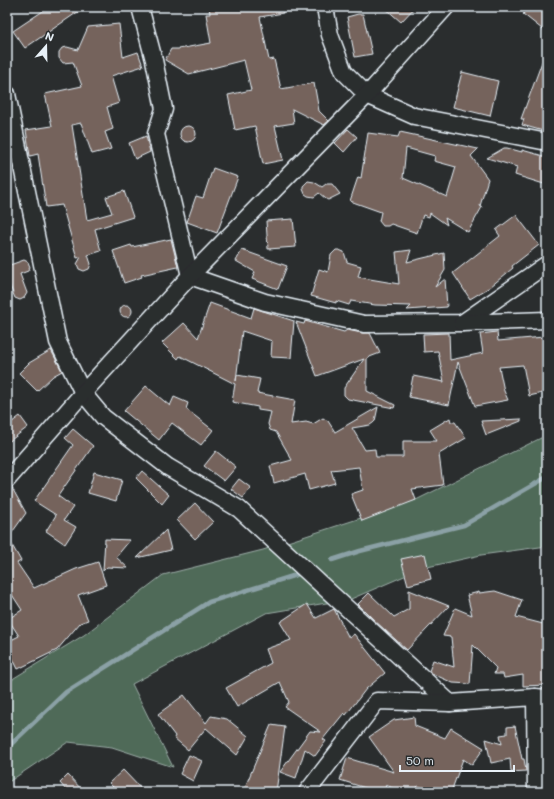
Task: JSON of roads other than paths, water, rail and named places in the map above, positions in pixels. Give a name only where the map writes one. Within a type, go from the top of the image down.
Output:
[{"type":"street","points":[[140,7],[154,60],[164,109],[156,134],[190,276]]},
{"type":"street","points":[[325,7],[330,35],[344,72],[367,95],[414,116],[547,142]]},
{"type":"street","points":[[7,480],[83,393],[190,276],[367,95],[446,7]]},
{"type":"street","points":[[7,94],[58,342],[83,393],[103,417],[168,467],[238,509],[450,703]]},
{"type":"street","points":[[462,323],[547,264]]},
{"type":"street","points":[[190,276],[265,302],[364,324],[547,320]]},
{"type":"street","points":[[307,792],[377,701],[450,703],[541,697],[536,792]]},
{"type":"waterway","points":[[332,560],[360,551],[464,525],[547,477]]},
{"type":"waterway","points":[[7,748],[66,692],[209,602],[296,575]]}]
